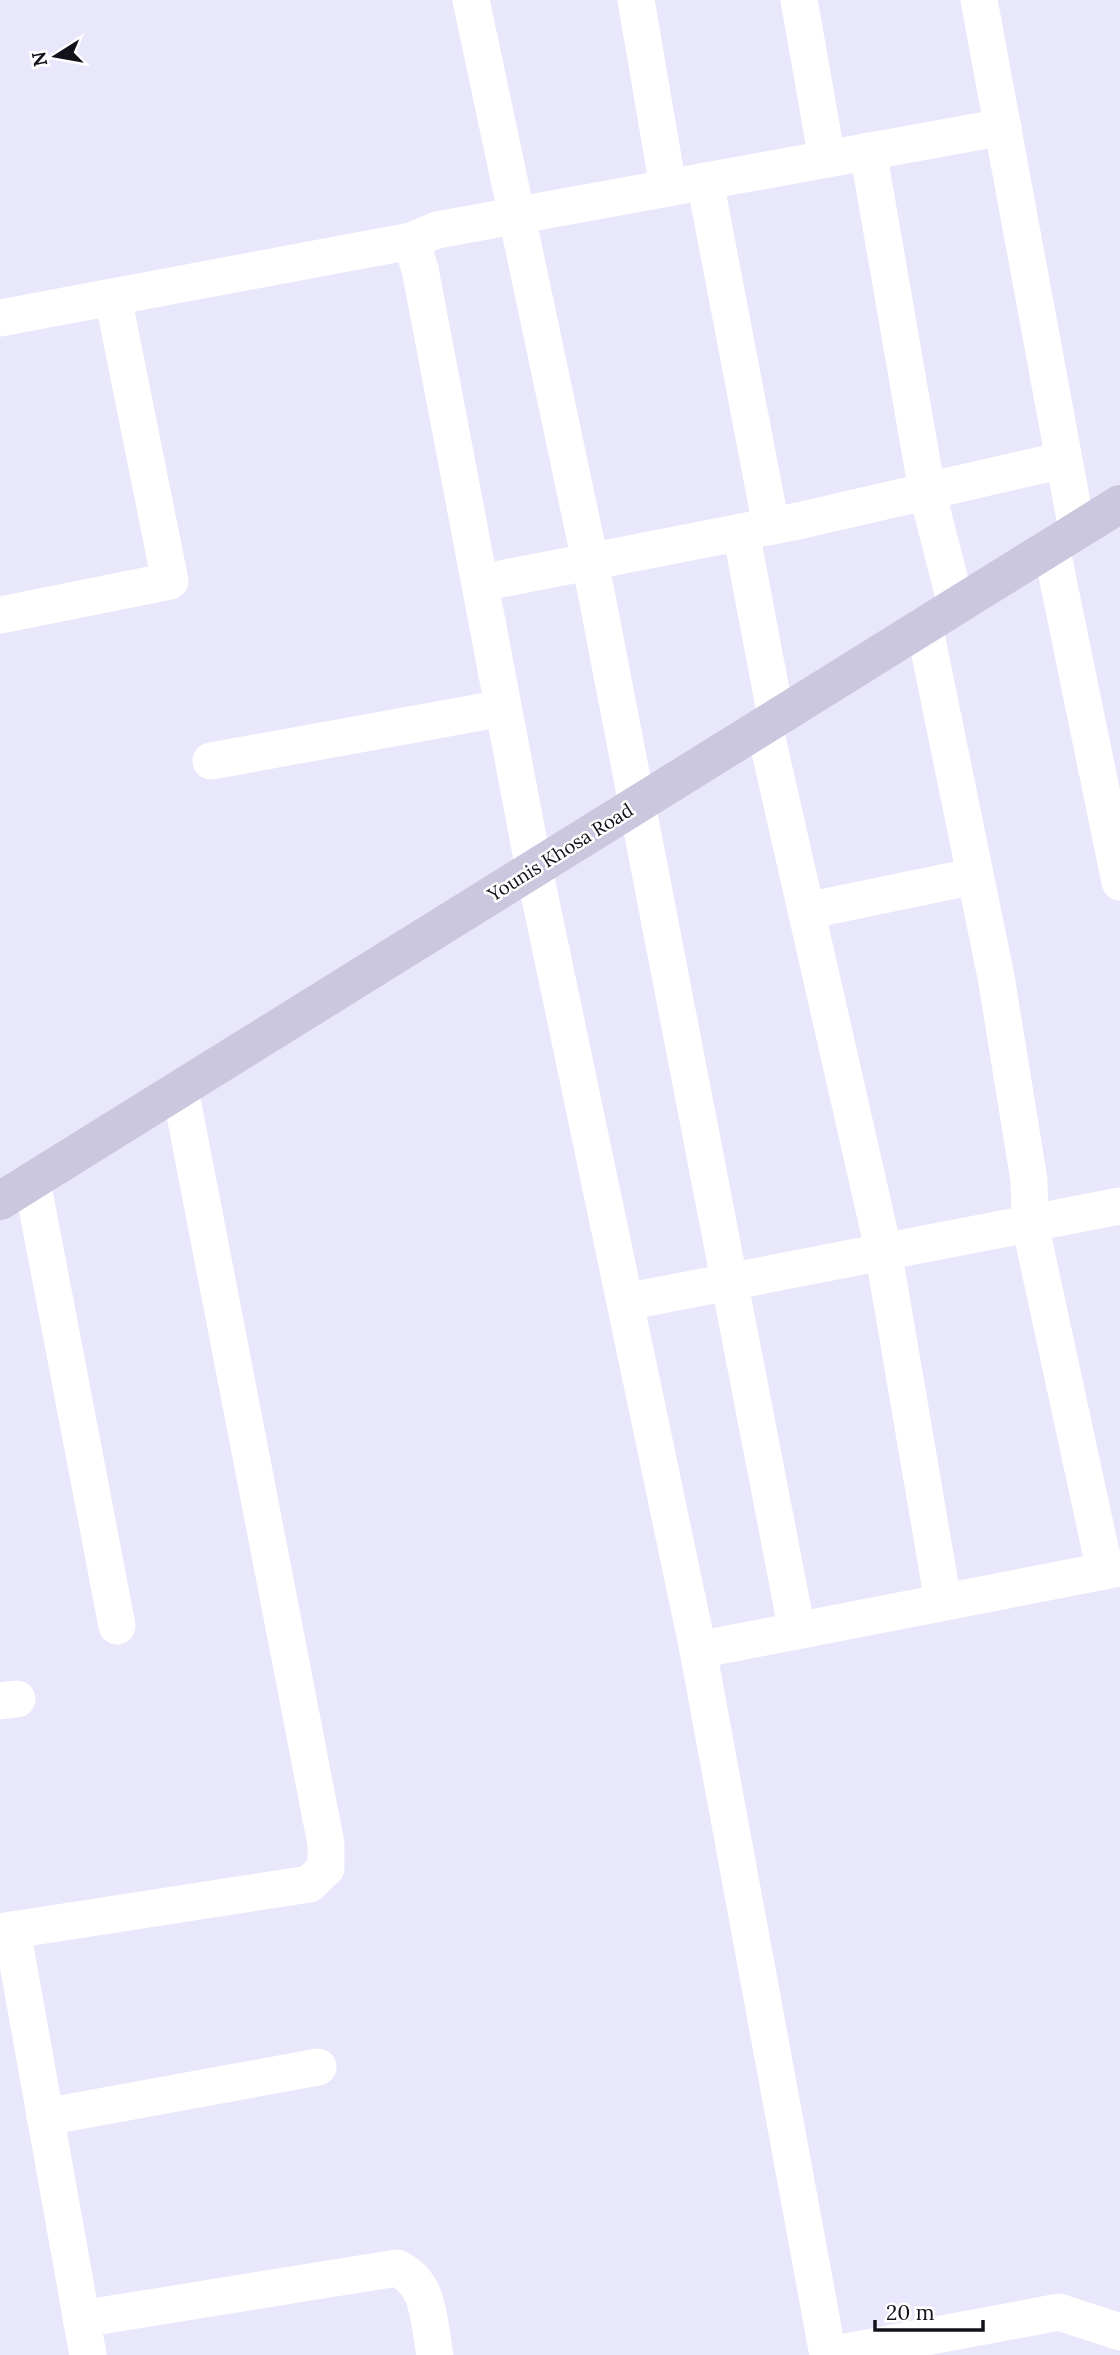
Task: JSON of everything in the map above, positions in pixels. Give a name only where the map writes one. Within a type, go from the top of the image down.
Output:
[{"type":"street","points":[[471,0],[519,215],[590,561],[635,806],[797,1631]]},
{"type":"street","points":[[636,0],[668,187]]},
{"type":"street","points":[[799,0],[827,159]]},
{"type":"street","points":[[979,0],[1063,460],[1064,538],[1120,882]]},
{"type":"street","points":[[0,318],[411,241],[437,230],[1003,127]]},
{"type":"street","points":[[868,151],[927,491],[956,605]]},
{"type":"street","points":[[705,181],[756,529],[770,721],[806,911],[884,1253],[943,1602]]},
{"type":"street","points":[[411,241],[420,269],[534,869],[698,1650],[829,2355],[1059,2312],[1120,2332]]},
{"type":"street","points":[[0,615],[170,581],[113,297]]},
{"type":"street","points":[[480,583],[756,529],[1063,460]]},
{"type":"street","name":"Younis Khosa Road","points":[[0,1201],[1120,504]]},
{"type":"street","points":[[698,1650],[1112,1569],[1030,1224],[1029,1180],[996,977],[924,625]]},
{"type":"street","points":[[211,761],[503,708]]},
{"type":"street","points":[[806,911],[975,876]]},
{"type":"street","points":[[88,2355],[45,2117],[6,1931],[309,1884],[326,1868],[326,1844],[180,1089]]},
{"type":"street","points":[[32,1181],[117,1626]]},
{"type":"street","points":[[625,1302],[729,1284],[1120,1206]]},
{"type":"street","points":[[45,2117],[318,2067]]},
{"type":"street","points":[[81,2319],[397,2268],[411,2275],[422,2286],[435,2355]]}]
